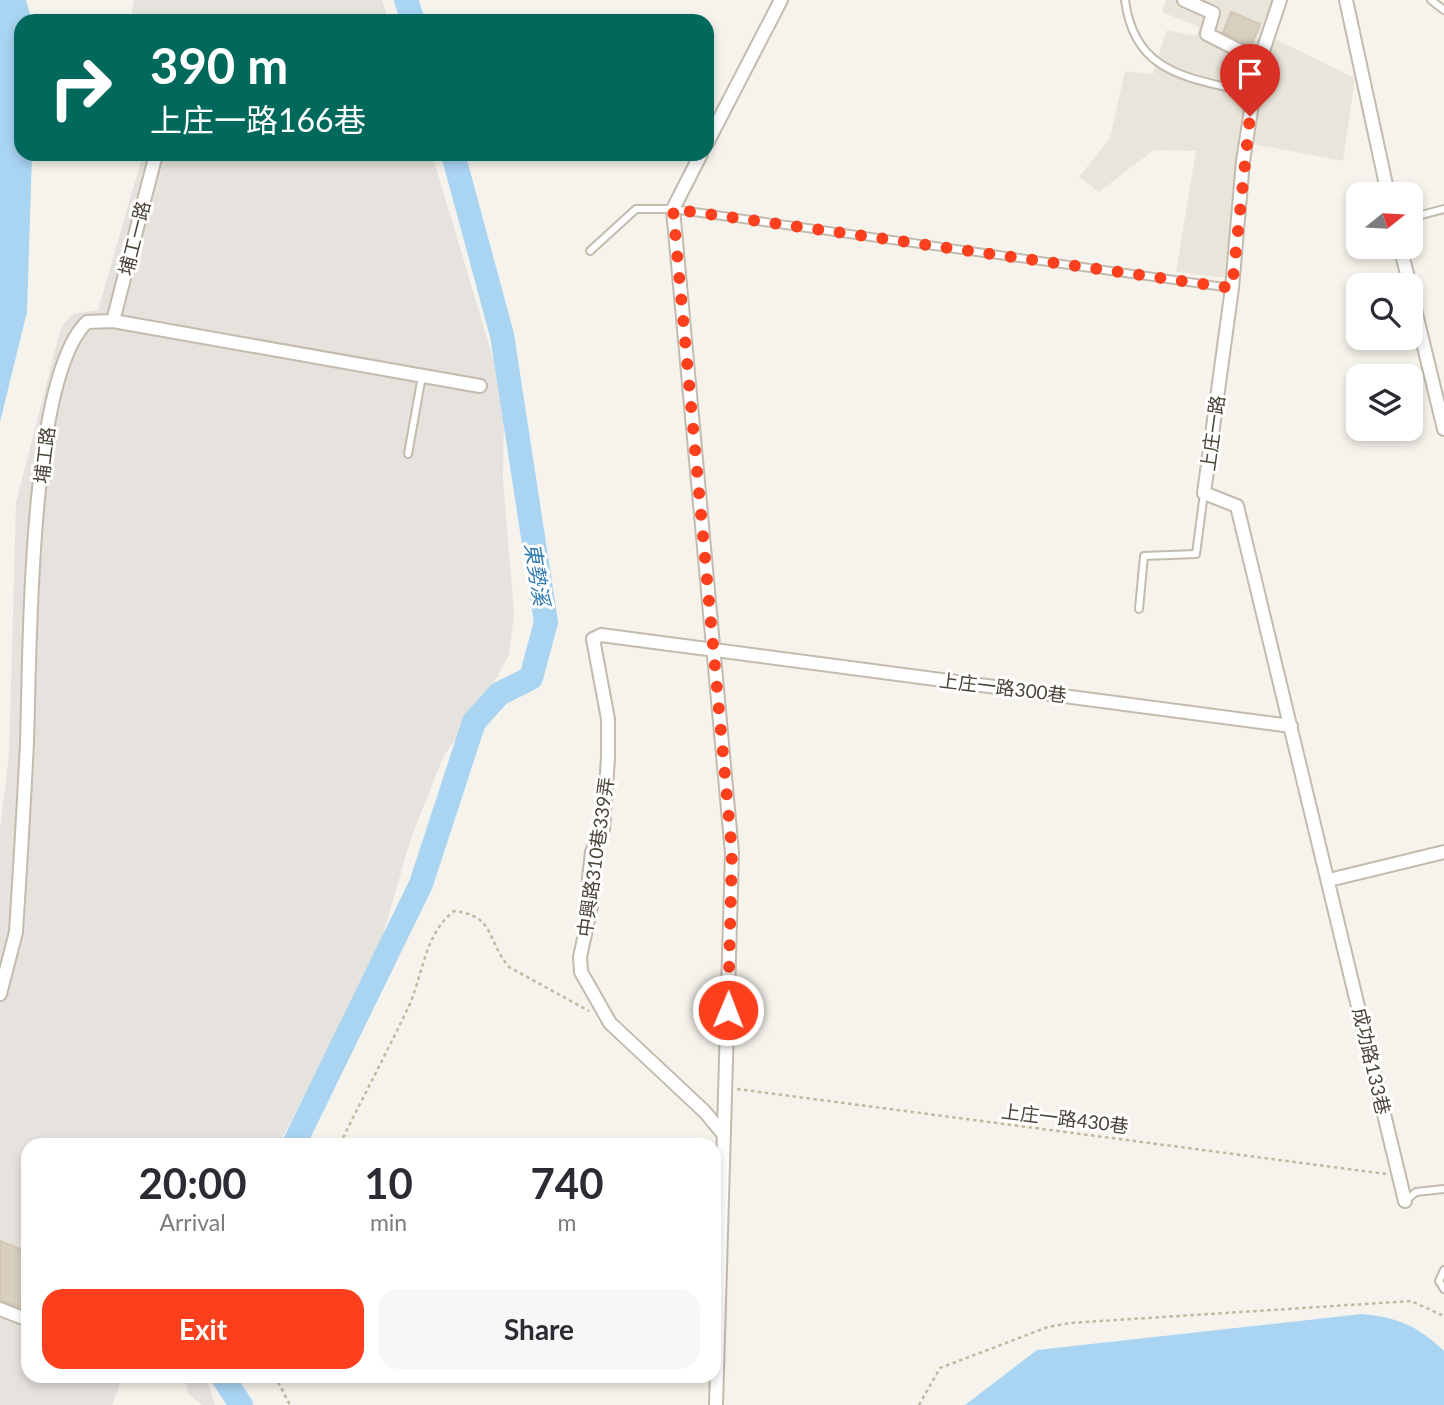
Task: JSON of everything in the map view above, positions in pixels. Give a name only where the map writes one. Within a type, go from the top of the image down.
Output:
[{"type":"street","points":[[714,129],[780,0]]},
{"type":"street","points":[[1184,0],[1213,13],[1207,34],[1260,61]]},
{"type":"street","name":"上庄一路","points":[[1280,0],[1260,61],[1243,161],[1232,288],[1203,493],[1237,506],[1329,880]]},
{"type":"street","points":[[1346,0],[1385,182]]},
{"type":"street","name":"埔工一路","points":[[113,321],[154,161]]},
{"type":"street","points":[[697,161],[673,209],[732,852],[721,1236]]},
{"type":"street","name":"埔工路","points":[[0,994],[16,932],[36,529],[49,415],[74,334],[87,322],[113,321],[480,386]]},
{"type":"street","points":[[1423,341],[1444,429]]},
{"type":"street","name":"中興路310巷339弄","points":[[610,1023],[581,972],[580,957],[591,906],[589,879],[592,852],[603,830],[608,758],[608,719],[593,639],[601,635],[714,651]]},
{"type":"street","name":"上庄一路300巷","points":[[714,651],[1291,726]]},
{"type":"street","points":[[1329,880],[1444,852]]},
{"type":"street","name":"成功路133巷","points":[[1329,880],[1405,1201]]},
{"type":"street","points":[[610,1023],[705,1112],[724,1135]]},
{"type":"street","points":[[0,1309],[21,1317]]},
{"type":"street","points":[[716,1405],[717,1383]]},
{"type":"lane","points":[[1125,0],[1134,35],[1143,52],[1172,72],[1254,94]]},
{"type":"lane","points":[[1431,0],[1444,10]]},
{"type":"lane","points":[[590,251],[636,209],[673,209],[1232,288]]},
{"type":"lane","points":[[1423,215],[1444,209]]},
{"type":"lane","points":[[408,454],[422,376]]},
{"type":"lane","points":[[1139,609],[1144,556],[1196,554],[1203,493]]},
{"type":"lane","name":"成功路133巷","points":[[1405,1201],[1416,1192],[1444,1189]]},
{"type":"lane","points":[[1444,1270],[1438,1281],[1444,1289]]},
{"type":"path","points":[[343,1138],[409,1005],[430,942],[446,917],[454,911],[472,914],[484,922],[500,957],[509,967],[610,1023]]},
{"type":"path","name":"上庄一路430巷","points":[[726,1088],[1399,1176]]},
{"type":"path","points":[[919,1405],[940,1368],[1048,1327],[1070,1323],[1411,1301],[1444,1316]]},
{"type":"path","points":[[279,1383],[290,1405]]},
{"type":"shaded area","points":[[134,0],[382,0],[387,14],[131,14]]},
{"type":"shaded area","points":[[1166,0],[1273,0],[1261,32],[1355,78],[1343,161],[1242,142],[1228,278],[1176,272],[1196,151],[1154,150],[1099,192],[1079,177],[1110,138],[1125,71],[1153,74],[1167,30],[1197,36],[1199,27],[1162,12]]},
{"type":"shaded area","points":[[141,161],[434,161],[504,395],[503,479],[514,614],[509,655],[481,706],[444,755],[411,838],[378,952],[282,1138],[21,1138],[21,1383],[119,1383],[119,1387],[112,1405],[0,1405],[0,830],[9,755],[16,503],[61,327],[73,314],[98,310]]},
{"type":"shaded area","points":[[186,1383],[208,1383],[215,1405],[202,1405],[188,1394]]},
{"type":"water","points":[[0,0],[26,0],[30,14],[14,14],[14,161],[32,161],[27,312],[0,422]]},
{"type":"water","points":[[1362,1314],[1406,1324],[1444,1351],[1444,1405],[965,1405],[1037,1350]]},
{"type":"building","points":[[1231,12],[1260,24],[1251,46],[1223,32]]},
{"type":"building","points":[[0,1241],[21,1249],[21,1304],[20,1307],[0,1300]]},
{"type":"waterway","name":"東勢溪","points":[[406,0],[411,14]]},
{"type":"waterway","name":"東勢溪","points":[[297,1138],[421,884],[474,722],[499,694],[531,678],[546,622],[502,335],[455,161]]},
{"type":"waterway","name":"東勢溪","points":[[227,1383],[241,1405]]},
{"type":"route","points":[[728,1010],[732,852],[673,209],[1232,288],[1243,161],[1250,116]]}]
